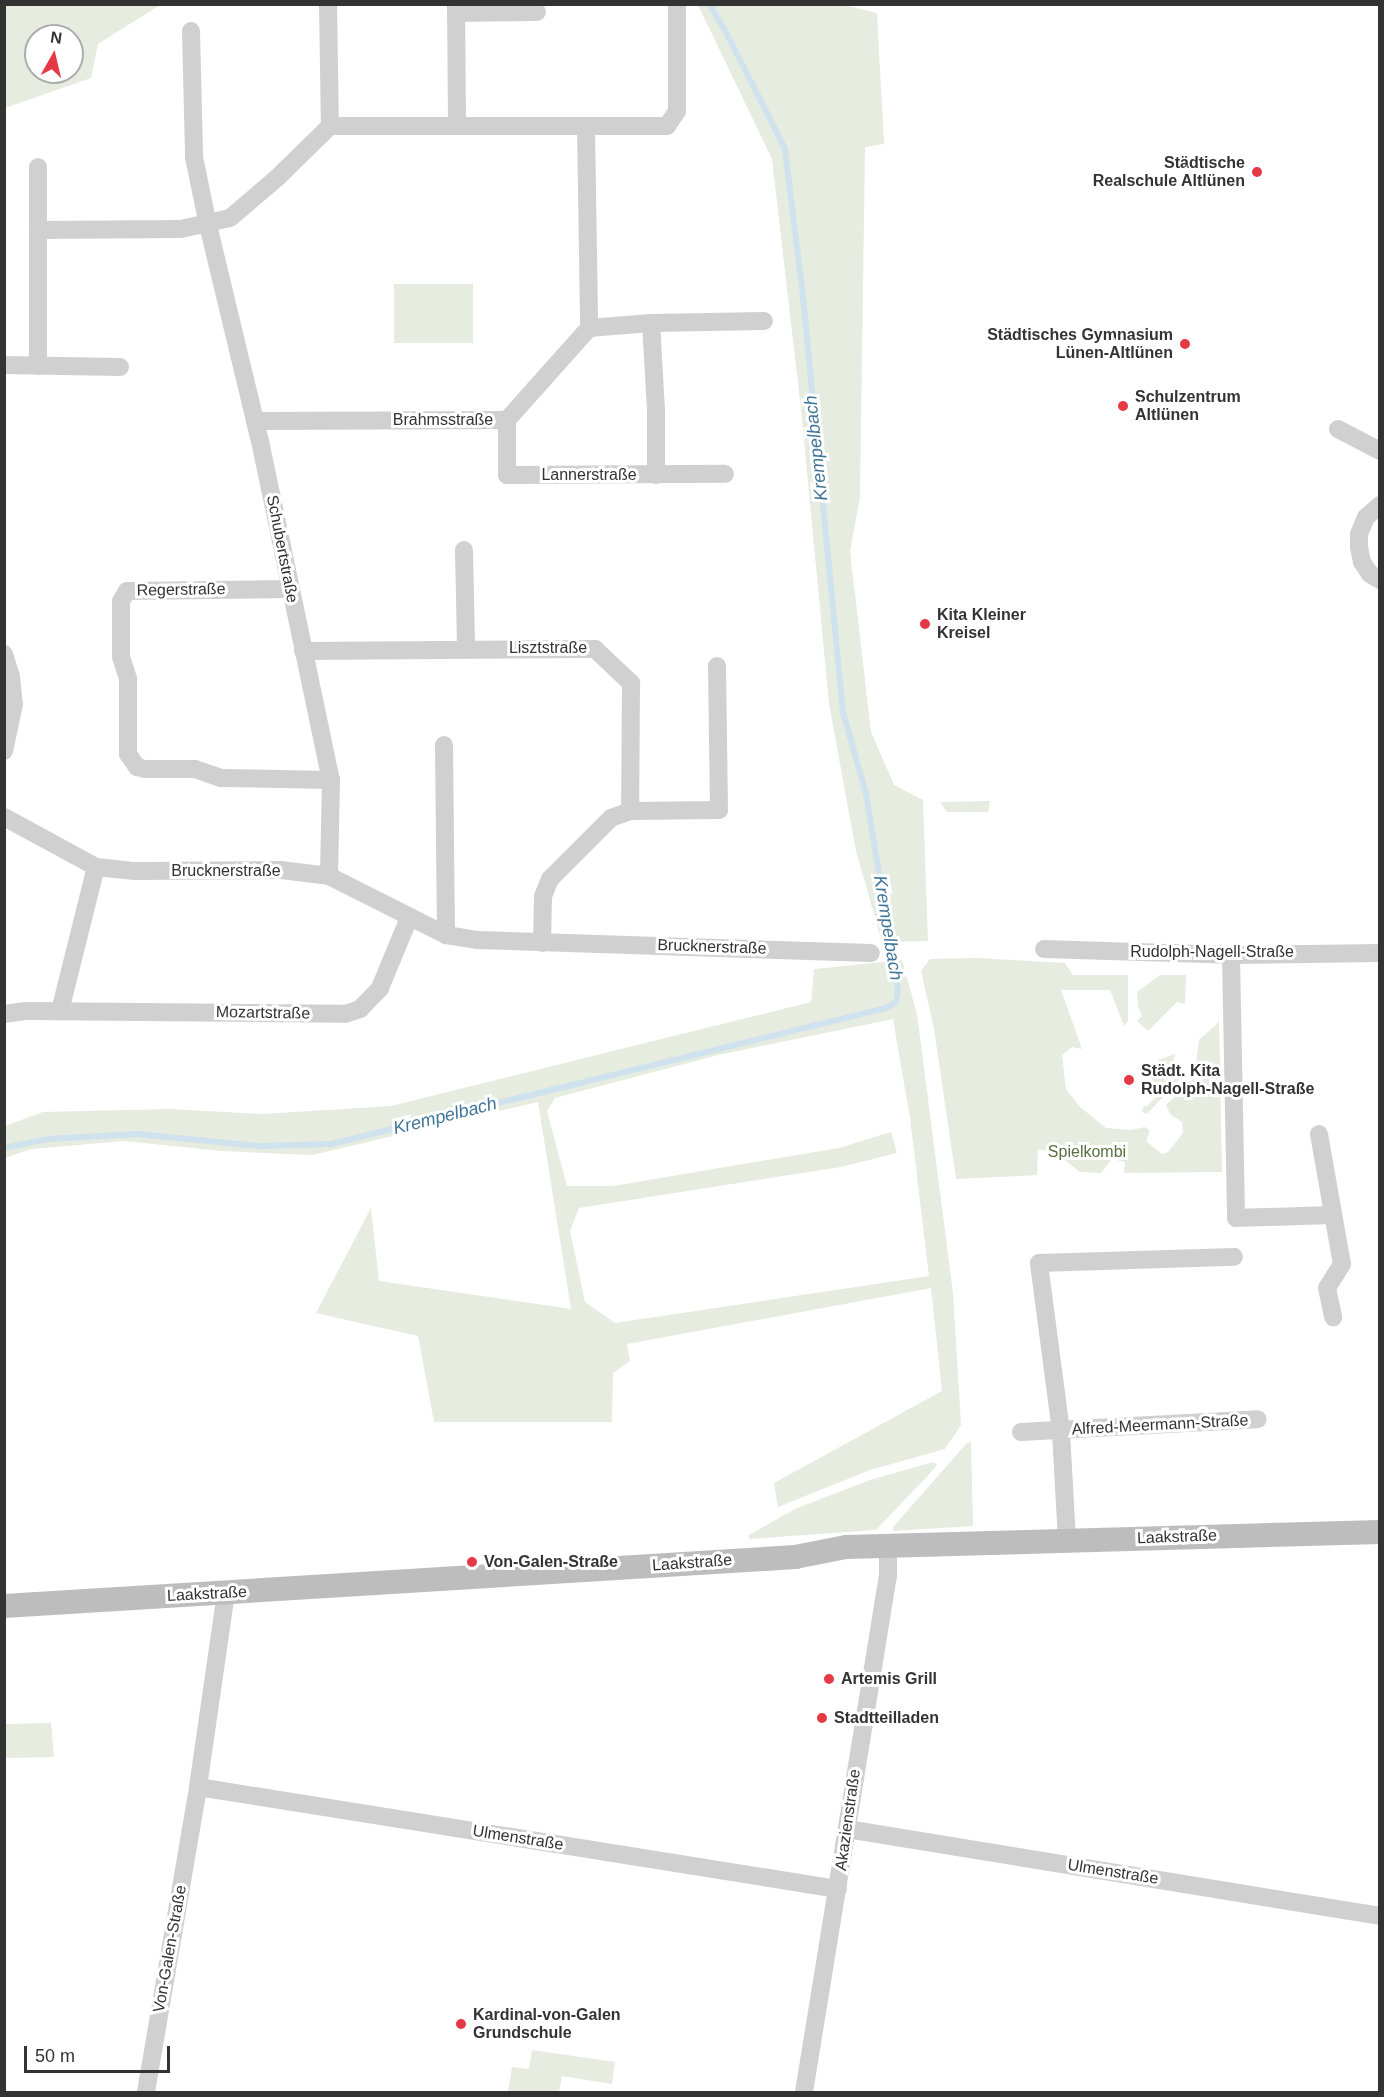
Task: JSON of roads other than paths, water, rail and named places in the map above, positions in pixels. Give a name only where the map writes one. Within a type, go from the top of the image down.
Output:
[{"type":"street","points":[[328,4],[330,126]]},
{"type":"street","points":[[38,230],[181,230],[230,218],[278,177],[330,126],[667,126],[677,111],[677,4]]},
{"type":"street","points":[[457,126],[456,9],[537,12]]},
{"type":"street","name":"Schubertstraße","points":[[191,31],[194,157],[255,421],[331,780],[329,876]]},
{"type":"street","points":[[586,127],[589,328],[651,323],[764,321]]},
{"type":"street","points":[[38,167],[38,366]]},
{"type":"street","points":[[651,323],[656,410],[656,475]]},
{"type":"street","name":"Brahmsstraße","points":[[255,421],[507,420],[589,328]]},
{"type":"street","points":[[4,365],[120,367]]},
{"type":"street","name":"Lannerstraße","points":[[507,420],[507,475],[725,474]]},
{"type":"street","points":[[1338,429],[1380,452]]},
{"type":"street","points":[[1380,505],[1366,517],[1359,534],[1362,562],[1370,574],[1380,579]]},
{"type":"street","points":[[464,550],[466,648]]},
{"type":"street","name":"Regerstraße","points":[[289,589],[127,591],[121,601],[120,657],[128,679],[128,754],[137,767],[145,769],[195,769],[222,778],[331,780]]},
{"type":"street","name":"Lisztstraße","points":[[303,651],[466,648],[595,649],[631,683],[630,811]]},
{"type":"street","points":[[4,654],[11,677],[14,704],[4,751]]},
{"type":"street","points":[[542,943],[543,896],[550,879],[611,818],[630,811],[719,810],[717,666]]},
{"type":"street","points":[[444,745],[446,935]]},
{"type":"street","name":"Brucknerstraße","points":[[4,817],[96,867],[135,871],[281,870],[329,876],[446,935],[477,940],[871,953]]},
{"type":"street","points":[[60,1011],[96,867]]},
{"type":"street","name":"Mozartstraße","points":[[4,1014],[26,1011],[60,1011],[345,1014],[360,1009],[380,988],[410,918]]},
{"type":"street","name":"Rudolph-Nagell-Straße","points":[[1044,949],[1231,955],[1380,953]]},
{"type":"street","points":[[1231,955],[1236,1218],[1333,1215]]},
{"type":"street","points":[[1319,1134],[1342,1264],[1327,1288],[1333,1317]]},
{"type":"street","name":"Alfred-Meermann-Straße","points":[[1067,1540],[1061,1431],[1039,1263],[1234,1257]]},
{"type":"street","name":"Alfred-Meermann-Straße","points":[[1021,1432],[1258,1419]]},
{"type":"street","name":"Laakstraße","points":[[4,1606],[795,1557],[846,1547],[1380,1532]]},
{"type":"street","name":"Akazienstraße","points":[[804,2092],[888,1575],[888,1546]]},
{"type":"street","name":"Von-Galen-Straße","points":[[146,2092],[198,1787],[226,1592]]},
{"type":"street","name":"Ulmenstraße","points":[[198,1787],[838,1889]]},
{"type":"street","name":"Ulmenstraße","points":[[847,1829],[1380,1916]]},
{"type":"waterway","name":"Krempelbach","points":[[4,1148],[48,1139],[137,1134],[259,1146],[331,1144],[886,1008],[896,1002],[898,991],[866,794],[843,712],[802,288],[785,149],[726,32],[709,4]]},
{"type":"place","name":"Städtische Realschule Altlünen","points":[[1257,172]]},
{"type":"place","name":"Städtisches Gymnasium Lünen-Altlünen","points":[[1185,344]]},
{"type":"place","name":"Schulzentrum Altlünen","points":[[1123,406]]},
{"type":"place","name":"Kita Kleiner Kreisel","points":[[925,624]]},
{"type":"place","name":"Städt. Kita Rudolph-Nagell-Straße","points":[[1129,1080]]},
{"type":"place","name":"Von-Galen-Straße","points":[[472,1562]]},
{"type":"place","name":"Artemis Grill","points":[[829,1679]]},
{"type":"place","name":"Stadtteilladen","points":[[822,1718]]},
{"type":"place","name":"Kardinal-von-Galen Grundschule","points":[[461,2024]]},
{"type":"park label","name":"Spielkombi","points":[[1087,1152]]}]
